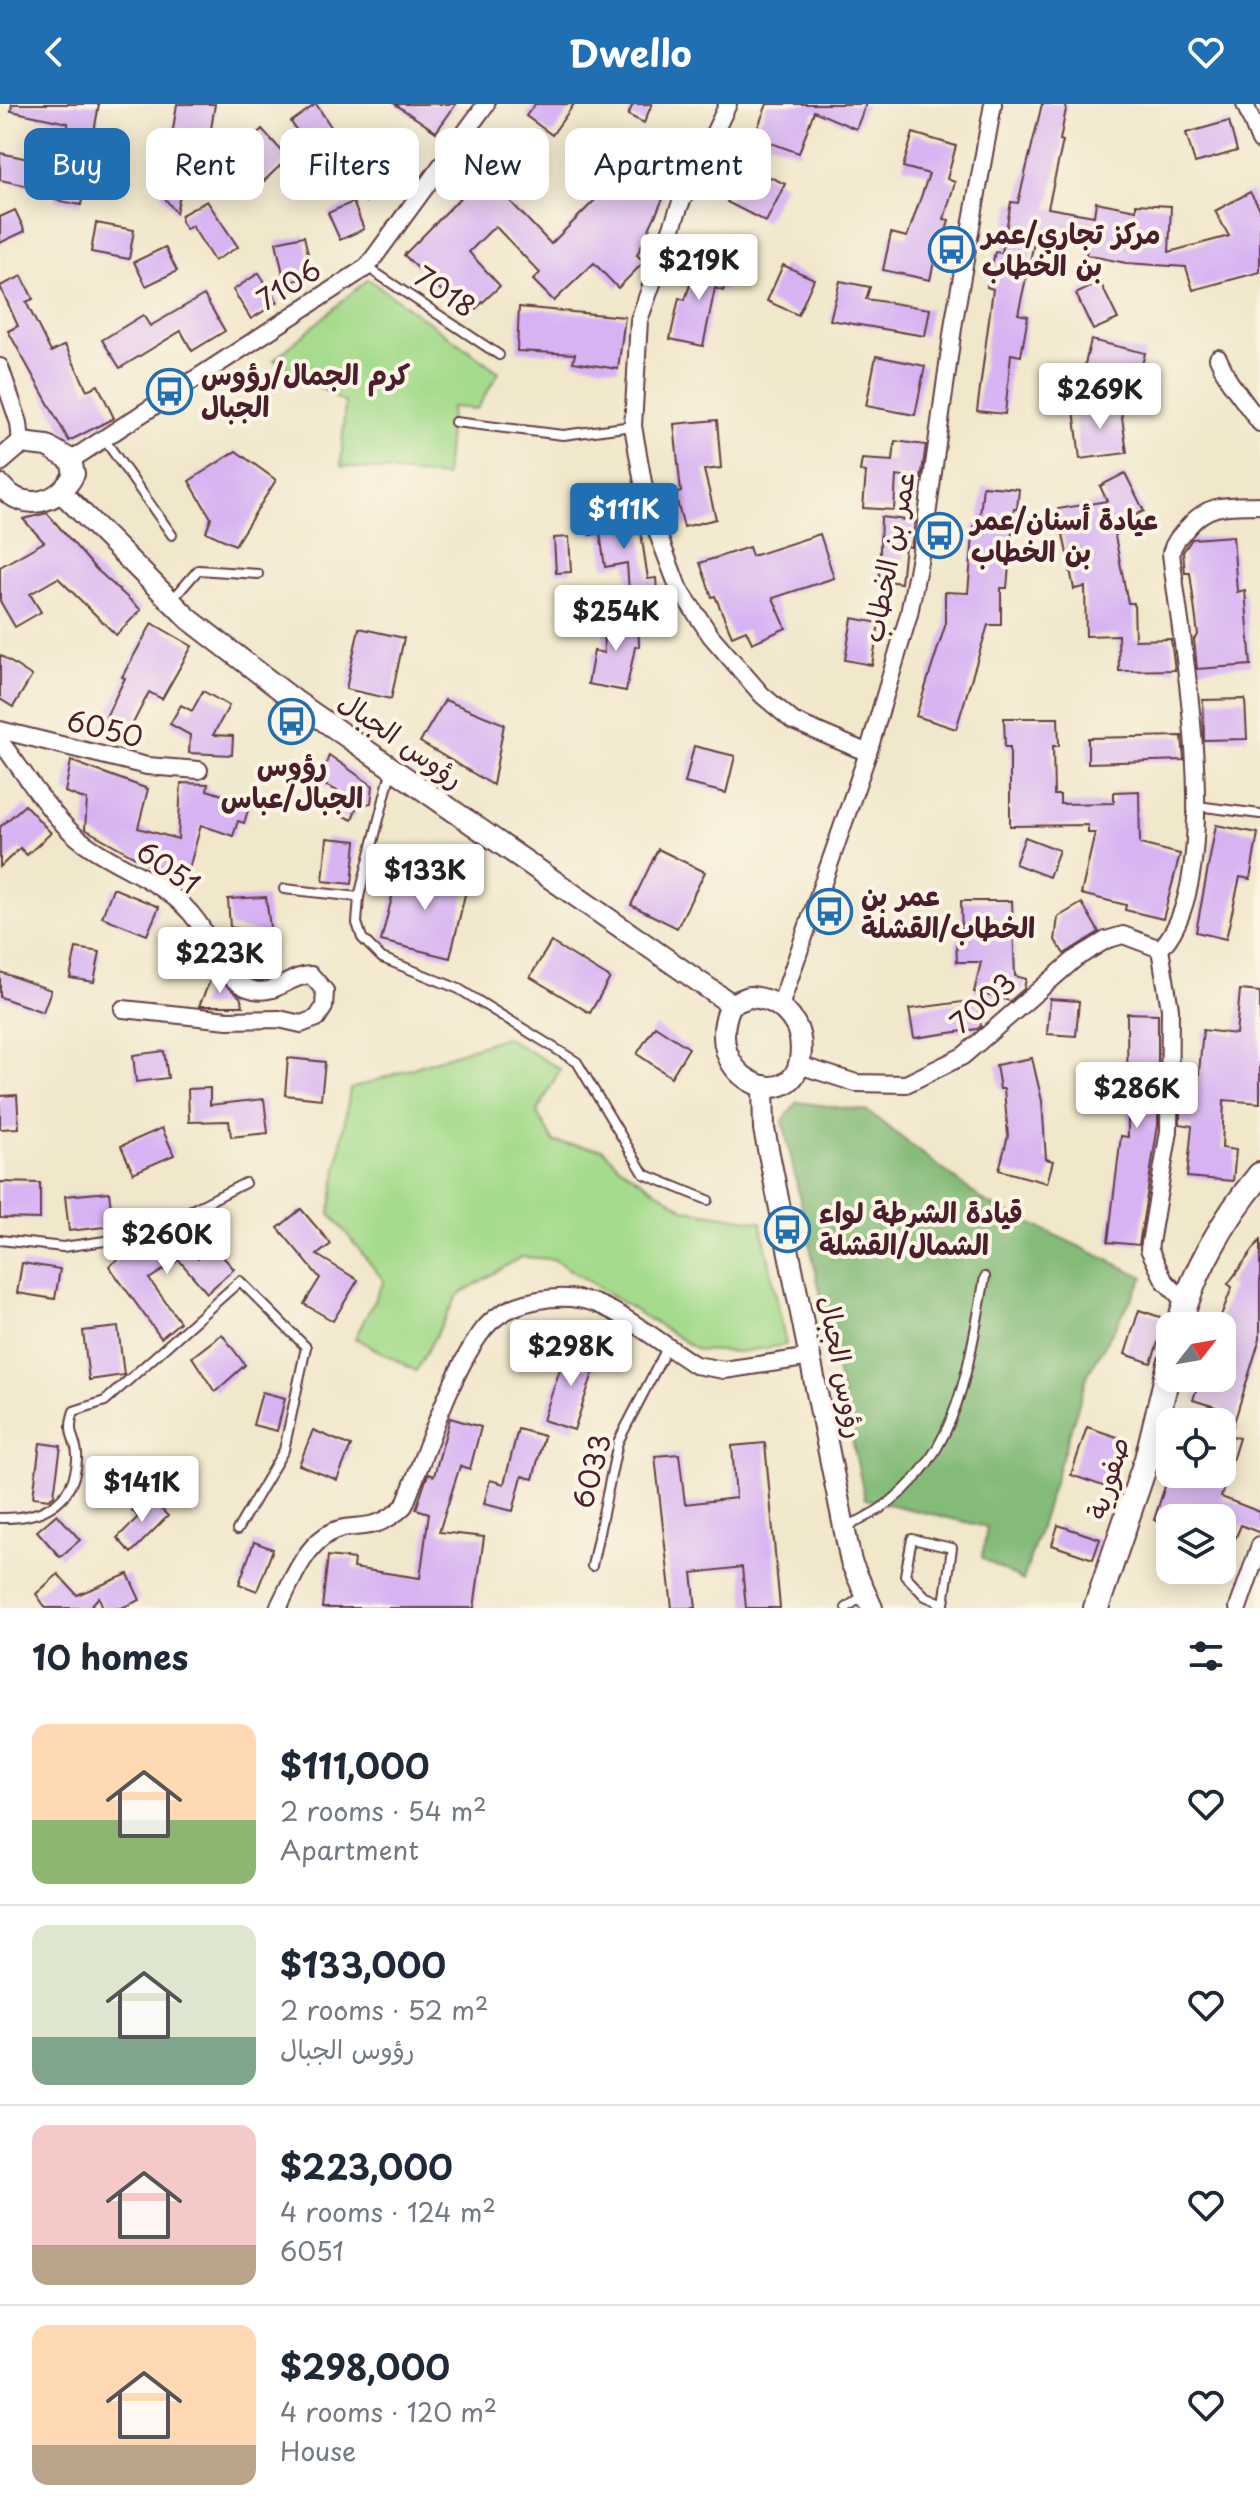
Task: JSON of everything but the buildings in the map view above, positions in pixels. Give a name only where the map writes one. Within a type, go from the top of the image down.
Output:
[{"type":"main road","points":[[1182,1312],[1215,1242],[1260,1175]]},
{"type":"main road","name":"صفورية","points":[[1096,1608],[1147,1459],[1163,1392]]},
{"type":"street","name":"7106","points":[[71,460],[367,267],[486,104]]},
{"type":"street","points":[[728,104],[680,205],[639,320],[633,426],[647,505],[678,587],[711,636],[762,695],[793,721],[868,753]]},
{"type":"street","name":"عمر بن الخطاب","points":[[780,1006],[868,753],[909,614],[925,530],[954,321],[993,104]]},
{"type":"street","points":[[1245,104],[1260,141]]},
{"type":"street","points":[[1218,358],[1229,381],[1260,423]]},
{"type":"street","points":[[0,367],[19,423],[21,443]]},
{"type":"street","points":[[0,461],[21,443],[47,446],[71,460],[74,474],[62,493],[42,501],[26,501],[2,490]]},
{"type":"street","name":"رؤوس الجبال","points":[[62,493],[171,601],[294,700],[731,1004]]},
{"type":"street","points":[[1185,1302],[1164,1280],[1149,1249],[1169,1131],[1170,1009],[1160,949],[1174,929],[1184,897],[1193,859],[1197,806],[1193,719],[1171,553],[1173,543],[1206,509],[1260,505]]},
{"type":"street","name":"6050","points":[[0,730],[147,766],[199,770]]},
{"type":"street","name":"6051","points":[[0,741],[71,832],[101,854],[169,894],[197,921],[216,958],[232,978],[253,990],[269,990],[284,985],[296,975],[311,975],[325,991],[324,1007],[317,1018],[301,1024],[279,1019],[228,1020],[123,1009]]},
{"type":"street","name":"7003","points":[[799,1065],[856,1083],[906,1084],[963,1056],[1075,959],[1106,940],[1123,935],[1160,949]]},
{"type":"street","points":[[749,997],[763,998],[780,1006],[797,1028],[802,1047],[799,1065],[789,1082],[777,1087],[763,1086],[737,1071],[728,1058],[722,1040],[724,1021],[731,1004],[749,997]]},
{"type":"street","name":"رؤوس الجبال","points":[[763,1086],[764,1129],[851,1562],[869,1601]]},
{"type":"street","points":[[278,1608],[305,1555],[327,1534],[388,1521],[404,1506],[466,1357],[486,1326],[513,1308],[557,1296],[598,1304],[695,1365],[712,1370],[812,1357]]},
{"type":"street","points":[[1238,1608],[1260,1545]]},
{"type":"lane","name":"7018","points":[[367,267],[499,355]]},
{"type":"lane","points":[[455,422],[563,435],[633,426]]},
{"type":"lane","points":[[104,438],[172,535]]},
{"type":"lane","points":[[171,601],[198,570],[258,574]]},
{"type":"lane","points":[[392,767],[359,897],[357,923],[362,938],[382,958],[459,989],[577,1062],[644,1174],[708,1200]]},
{"type":"lane","points":[[1197,806],[1260,814]]},
{"type":"lane","points":[[284,889],[359,897]]},
{"type":"lane","points":[[0,1240],[63,1247],[140,1236],[245,1183]]},
{"type":"lane","points":[[844,1527],[867,1518],[914,1481],[941,1441],[964,1390],[985,1277]]},
{"type":"lane","points":[[0,1518],[39,1515],[59,1502],[72,1485],[78,1457],[68,1428],[74,1411],[105,1401],[240,1281],[306,1347],[284,1450],[237,1530]]},
{"type":"lane","name":"6033","points":[[592,1566],[618,1442],[667,1348]]},
{"type":"lane","points":[[912,1539],[952,1548],[944,1606],[925,1596],[905,1575],[912,1539]]},
{"type":"lane","points":[[846,1608],[869,1601]]},
{"type":"green space","points":[[368,279],[499,372],[477,409],[451,407],[445,477],[341,466],[345,403],[274,360]]},
{"type":"green space","points":[[505,1037],[560,1069],[537,1113],[554,1142],[603,1149],[619,1166],[686,1210],[761,1222],[786,1345],[738,1352],[698,1350],[553,1259],[521,1257],[458,1295],[416,1371],[355,1338],[384,1281],[330,1213],[350,1089]]},
{"type":"green space","points":[[797,1102],[867,1111],[985,1202],[1144,1277],[1088,1374],[1023,1581],[982,1558],[987,1527],[865,1499],[783,1121]]},
{"type":"place","name":"مركز تجاري/عمر بن الخطاب","points":[[951,250]]},
{"type":"place","name":"كرم الجمال/رؤوس الجبال","points":[[170,391]]},
{"type":"place","name":"عيادة أسنان/عمر بن الخطاب","points":[[940,536]]},
{"type":"place","name":"رؤوس الجبال/عباس","points":[[292,721]]},
{"type":"place","name":"عمر بن الخطاب/القشلة","points":[[830,912]]},
{"type":"place","name":"قيادة الشرطة لواء الشمال/القشلة","points":[[788,1229]]}]
